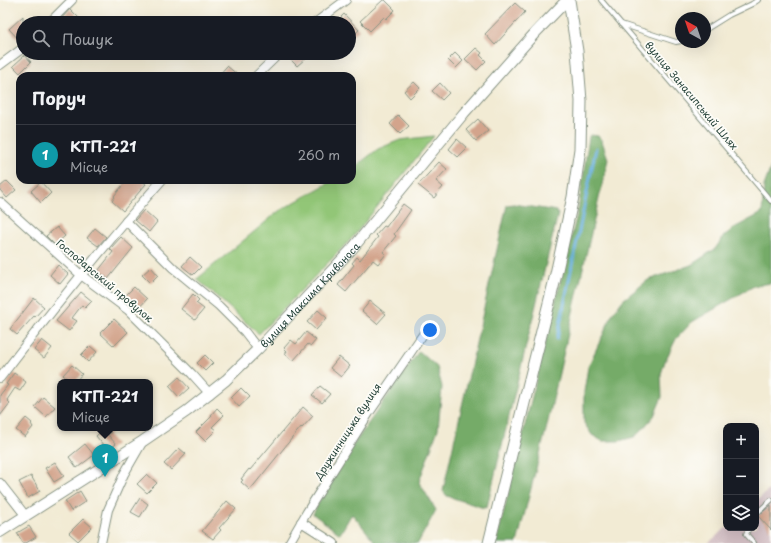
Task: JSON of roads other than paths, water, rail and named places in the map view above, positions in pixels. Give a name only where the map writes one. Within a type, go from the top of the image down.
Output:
[{"type":"main road","points":[[489,543],[554,283],[573,197],[579,156],[582,101],[577,51],[568,0]]},
{"type":"street","points":[[57,16],[72,0]]},
{"type":"street","points":[[324,16],[346,0]]},
{"type":"street","name":"вулиця Максима Кривоноса","points":[[0,532],[142,442],[210,394],[226,380],[258,349],[352,249],[464,113],[535,34],[568,0]]},
{"type":"street","points":[[0,65],[16,53]]},
{"type":"street","points":[[260,72],[273,60]]},
{"type":"street","points":[[0,378],[81,275],[126,220],[158,184]]},
{"type":"street","name":"Господарський провулок","points":[[0,202],[81,275],[128,310],[210,394]]},
{"type":"street","points":[[126,220],[173,268],[219,306],[245,332],[258,349]]},
{"type":"street","name":"Дружинницька вулиця","points":[[289,543],[369,413],[424,333]]},
{"type":"street","points":[[101,543],[108,510],[124,474],[142,442]]},
{"type":"street","points":[[0,483],[25,515]]},
{"type":"street","points":[[302,522],[334,543]]},
{"type":"lane","name":"вулиця Занасипський Шлях","points":[[601,0],[771,201]]},
{"type":"lane","points":[[711,26],[758,0]]},
{"type":"lane","points":[[621,24],[675,42]]},
{"type":"lane","points":[[759,511],[771,500]]},
{"type":"lane","points":[[748,531],[746,534],[754,543]]},
{"type":"waterway","points":[[557,339],[596,148]]},
{"type":"place","name":"КТП-221","points":[[105,477]]}]
